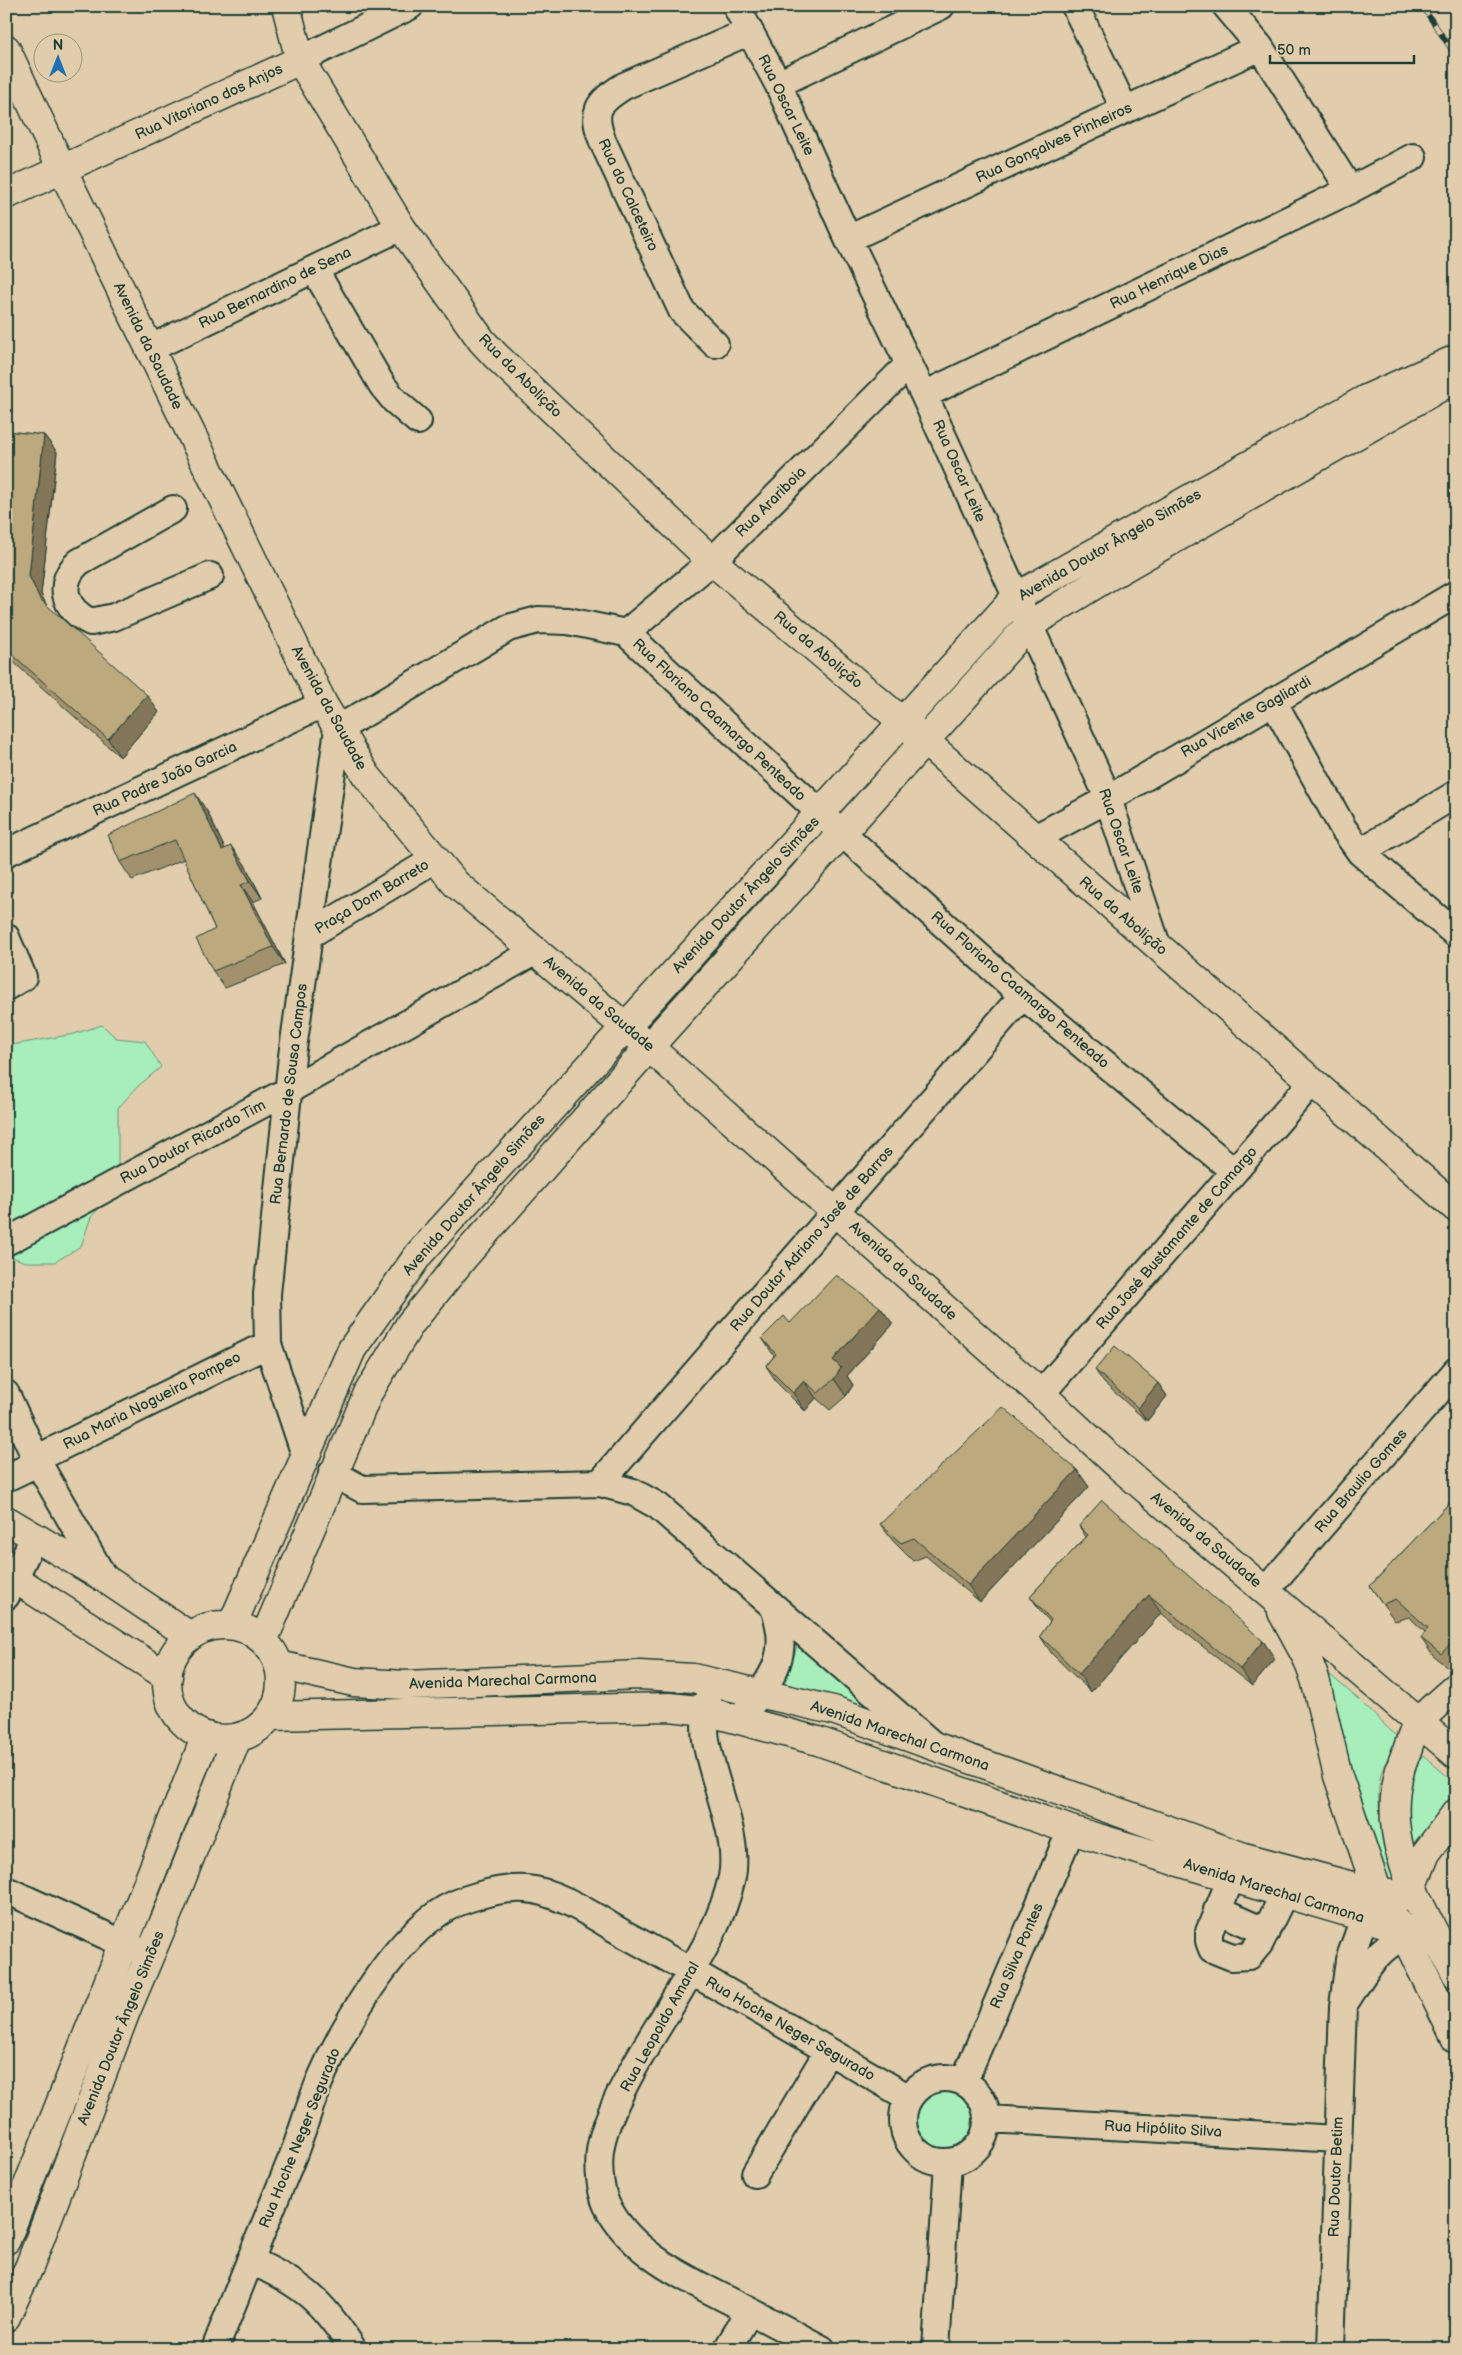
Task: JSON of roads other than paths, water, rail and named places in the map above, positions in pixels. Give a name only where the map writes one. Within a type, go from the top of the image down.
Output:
[{"type":"main road","name":"Rua da Abolição","points":[[286,6],[300,60],[401,227],[482,341],[496,356],[712,561],[925,741],[1456,1208]]},
{"type":"main road","name":"Avenida da Saudade","points":[[6,49],[149,349],[323,704],[366,775],[434,859],[456,884],[649,1047],[1041,1394],[1119,1466],[1456,1754]]},
{"type":"main road","name":"Rua Vitoriano dos Anjos","points":[[6,196],[300,60]]},
{"type":"main road","name":"Avenida Doutor Ângelo Simões","points":[[232,1625],[352,1349],[419,1254],[1016,598],[1366,399],[1456,359]]},
{"type":"main road","name":"Avenida Doutor Ângelo Simões","points":[[264,1639],[332,1473],[368,1393],[410,1324],[463,1258],[649,1047],[1028,625],[1104,579],[1456,378]]},
{"type":"main road","points":[[6,1520],[104,1578],[190,1636]]},
{"type":"main road","points":[[9,1582],[168,1677]]},
{"type":"main road","points":[[1270,1594],[1307,1658],[1315,1679],[1338,1776],[1378,1893],[1403,1932],[1456,2038]]},
{"type":"main road","points":[[232,1625],[264,1639],[278,1665],[281,1682],[278,1700],[270,1716],[258,1728],[237,1738],[224,1739],[206,1736],[190,1728],[178,1716],[170,1700],[168,1677],[170,1665],[178,1649],[190,1636],[206,1628],[232,1625]]},
{"type":"main road","name":"Avenida Marechal Carmona","points":[[278,1665],[354,1682],[389,1685],[639,1675],[665,1675],[711,1682],[833,1710],[1244,1857],[1378,1893],[1414,1892]]},
{"type":"main road","points":[[1456,1687],[1419,1722],[1401,1764],[1394,1792],[1394,1823],[1398,1849],[1414,1892],[1456,1974]]},
{"type":"main road","name":"Avenida Marechal Carmona","points":[[270,1716],[670,1707],[706,1711],[818,1741],[1072,1830],[1364,1918],[1403,1932]]},
{"type":"main road","name":"Avenida Doutor Ângelo Simões","points":[[6,2240],[206,1736]]},
{"type":"main road","name":"Avenida Doutor Ângelo Simões","points":[[6,2317],[30,2265],[75,2142],[237,1738]]},
{"type":"main road","points":[[1414,1892],[1426,1853],[1456,1813]]},
{"type":"street","name":"Rua Vitoriano dos Anjos","points":[[300,60],[410,6]]},
{"type":"street","name":"Rua Oscar Leite","points":[[736,6],[748,32],[778,84],[848,239],[924,396],[1108,798],[1157,945]]},
{"type":"street","points":[[778,84],[941,6]]},
{"type":"street","points":[[1075,6],[1125,110]]},
{"type":"street","points":[[1226,6],[1260,47],[1350,190]]},
{"type":"street","name":"Rua do Calceteiro","points":[[715,344],[682,311],[602,142],[596,123],[599,108],[608,96],[624,86],[748,32]]},
{"type":"street","name":"Rua Gonçalves Pinheiros","points":[[848,239],[1260,47]]},
{"type":"street","name":"Rua Henrique Dias","points":[[924,396],[1350,190],[1413,157]]},
{"type":"street","name":"Rua Bernardino de Sena","points":[[149,349],[401,227]]},
{"type":"street","points":[[314,269],[382,385],[394,401],[418,421]]},
{"type":"street","name":"Rua Arariboia","points":[[626,633],[712,561],[909,364]]},
{"type":"street","points":[[173,509],[80,562],[67,578],[65,587],[67,598],[74,610],[91,622],[114,617],[210,576]]},
{"type":"street","name":"Rua Vicente Gagliardi","points":[[1035,838],[1108,798],[1456,594]]},
{"type":"street","name":"Rua Floriano Caamargo Penteado","points":[[338,729],[508,628],[538,620],[568,621],[626,633],[820,814],[1023,995],[1234,1171]]},
{"type":"street","points":[[1273,701],[1343,828],[1360,852],[1456,934]]},
{"type":"street","name":"Rua Padre João Garcia","points":[[6,854],[323,704]]},
{"type":"street","name":"Rua Bernardo de Sousa Campos","points":[[305,1455],[268,1344],[268,1294],[289,1090],[338,729]]},
{"type":"street","points":[[1360,852],[1456,794]]},
{"type":"street","name":"Praça Dom Barreto","points":[[309,935],[434,859]]},
{"type":"street","points":[[6,988],[23,977],[7,940]]},
{"type":"street","name":"Rua Doutor Ricardo Tim","points":[[6,1242],[289,1090],[536,951]]},
{"type":"street","name":"Rua Doutor Adriano José de Barros","points":[[600,1483],[1023,995]]},
{"type":"street","name":"Rua José Bustamante de Camargo","points":[[1041,1394],[1312,1082]]},
{"type":"street","name":"Rua Maria Nogueira Pompeo","points":[[6,1478],[20,1472],[36,1459],[268,1344]]},
{"type":"street","name":"Rua Braulio Gomes","points":[[1270,1594],[1456,1371]]},
{"type":"street","points":[[6,1394],[36,1459],[104,1578]]},
{"type":"street","points":[[332,1473],[362,1489],[600,1483],[633,1492],[658,1506],[934,1746]]},
{"type":"street","points":[[9,1582],[34,1537]]},
{"type":"street","points":[[739,1720],[760,1693],[780,1657],[781,1627],[774,1608]]},
{"type":"street","name":"Rua Leopoldo Amaral","points":[[711,1682],[706,1711],[706,1740],[732,1846],[732,1874],[721,1914],[692,1971],[641,2055],[609,2120],[600,2150],[601,2181],[608,2209],[624,2231],[652,2257],[822,2349]]},
{"type":"street","name":"Rua Silva Pontes","points":[[964,2081],[1072,1830]]},
{"type":"street","points":[[1231,1878],[1209,1932],[1209,1941],[1212,1949],[1232,1957],[1250,1956],[1266,1932],[1284,1894]]},
{"type":"street","name":"Rua Hoche Neger Segurado","points":[[215,2349],[294,2154],[321,2076],[340,2039],[363,2000],[397,1953],[418,1928],[440,1912],[465,1900],[493,1893],[526,1889],[553,1895],[692,1971],[908,2098]]},
{"type":"street","points":[[6,1890],[150,1956]]},
{"type":"street","name":"Rua Doutor Betim","points":[[1331,2349],[1343,2006],[1349,1960],[1364,1918],[1378,1893]]},
{"type":"street","points":[[1217,1910],[1266,1932]]},
{"type":"street","points":[[1343,2006],[1378,1953],[1403,1932]]},
{"type":"street","points":[[755,2174],[828,2051]]},
{"type":"street","points":[[939,2078],[952,2078],[964,2081],[982,2097],[988,2119],[986,2132],[981,2144],[972,2153],[960,2160],[948,2163],[932,2161],[919,2153],[908,2142],[903,2128],[903,2112],[908,2098],[916,2088],[927,2081],[939,2078]]},
{"type":"street","name":"Rua Hipólito Silva","points":[[988,2119],[1337,2139]]},
{"type":"street","points":[[936,2349],[948,2163]]},
{"type":"street","points":[[250,2260],[296,2284],[320,2304],[353,2349]]},
{"type":"street","points":[[727,2349],[750,2311]]},
{"type":"railway","points":[[1422,6],[1456,56]]}]
